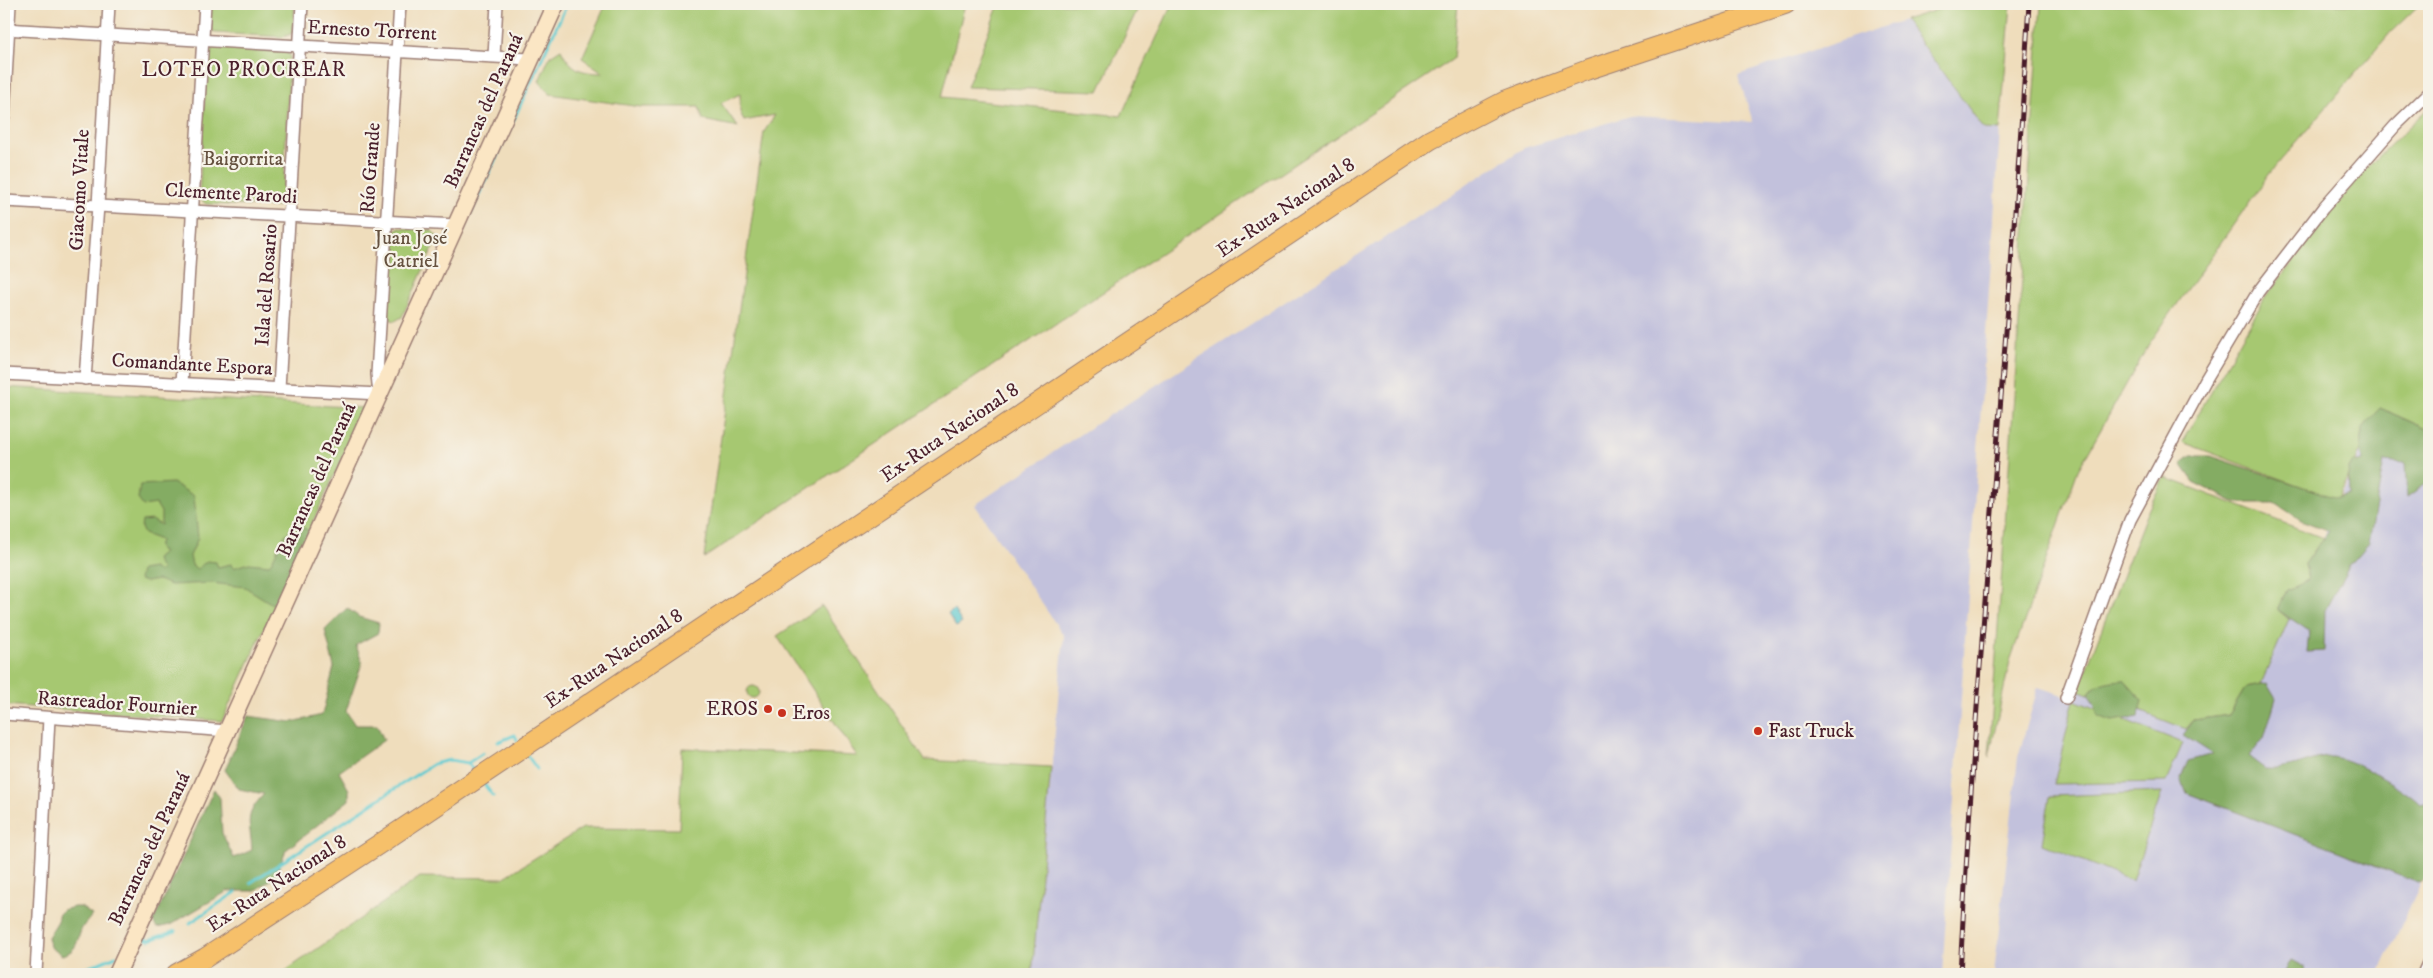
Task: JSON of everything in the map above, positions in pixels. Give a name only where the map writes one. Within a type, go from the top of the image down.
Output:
[{"type":"main road","name":"Ex-Ruta Nacional 8","points":[[176,974],[205,958],[384,841],[1430,140],[1505,101],[1628,55],[1786,4]]},
{"type":"street","points":[[4,118],[6,29],[10,4]]},
{"type":"street","name":"Giacomo Vitale","points":[[85,379],[98,206],[109,4]]},
{"type":"street","points":[[182,383],[205,4]]},
{"type":"street","name":"Isla del Rosario","points":[[279,388],[291,216],[302,4]]},
{"type":"street","name":"Río Grande","points":[[379,394],[377,374],[400,4]]},
{"type":"street","points":[[494,56],[497,4]]},
{"type":"street","name":"Barrancas del Paraná","points":[[117,974],[456,225],[529,59],[556,4]]},
{"type":"street","name":"Ernesto Torrent","points":[[6,29],[529,59]]},
{"type":"street","points":[[2066,698],[2130,520],[2206,379],[2258,292],[2323,208],[2395,126],[2429,93]]},
{"type":"street","name":"Clemente Parodi","points":[[4,201],[456,225]]},
{"type":"street","name":"Comandante Espora","points":[[4,374],[379,394]]},
{"type":"street","name":"Rastreador Fournier","points":[[4,714],[228,731]]},
{"type":"street","points":[[36,974],[49,718]]},
{"type":"street","points":[[2423,974],[2429,962]]},
{"type":"shaded area","points":[[1904,20],[1984,129],[2000,130],[1942,974],[1032,974],[1064,636],[975,505],[1085,431],[1524,148],[1630,116],[1753,122],[1738,75]]},
{"type":"shaded area","points":[[2380,408],[2429,430],[2429,865],[2379,974],[1994,974],[2018,757],[2038,687],[2075,699],[2146,515],[2164,477],[2323,538]]},
{"type":"green space","points":[[210,4],[295,4],[293,31],[291,34],[283,37],[216,33],[209,24]]},
{"type":"green space","points":[[606,4],[965,4],[942,97],[1121,116],[1172,4],[1458,4],[1453,59],[704,558],[764,132],[775,115],[744,121],[740,112],[740,94],[721,103],[738,127],[703,120],[699,107],[641,107],[550,94],[539,81],[550,56],[561,49],[569,62],[578,69],[604,73],[582,58]]},
{"type":"green space","points":[[999,4],[1140,4],[1099,91],[967,87]]},
{"type":"green space","points":[[1956,4],[2011,4],[2000,130],[1984,129],[1904,20]]},
{"type":"green space","points":[[2041,4],[2420,4],[2390,33],[2270,173],[2149,344],[2078,470],[2010,661],[1989,757]]},
{"type":"green space","name":"Baigorrita","points":[[216,46],[285,51],[290,55],[283,200],[277,207],[206,204],[199,198],[207,56],[208,51]]},
{"type":"green space","points":[[2429,107],[2429,430],[2380,408],[2338,500],[2182,442],[2265,298],[2360,175]]},
{"type":"green space","name":"Juan José Catriel","points":[[399,228],[431,230],[438,237],[402,317],[395,321],[389,319],[386,314],[391,236],[394,230]]},
{"type":"green space","points":[[4,387],[365,408],[222,721],[4,705]]},
{"type":"green space","points":[[2380,408],[2429,430],[2429,481],[2407,497],[2405,463],[2384,461],[2369,543],[2349,566],[2325,610],[2324,651],[2307,652],[2309,631],[2278,610],[2287,590],[2308,580],[2305,564],[2329,531],[2301,520],[2275,503],[2236,503],[2194,482],[2181,464],[2191,456],[2211,456],[2336,498],[2349,495],[2348,468],[2353,463],[2363,461],[2362,432],[2368,421]]},
{"type":"green space","points":[[2164,477],[2323,538],[2305,564],[2308,581],[2287,590],[2278,610],[2289,619],[2261,684],[2246,687],[2229,715],[2194,720],[2186,729],[2140,711],[2141,700],[2093,688],[2088,694],[2078,690],[2146,515]]},
{"type":"green space","points":[[173,483],[194,496],[198,538],[190,556],[192,565],[197,569],[207,561],[216,562],[218,567],[231,564],[233,568],[249,563],[269,565],[283,538],[290,530],[305,528],[312,536],[284,599],[272,604],[245,587],[211,583],[171,585],[158,580],[146,582],[139,580],[141,570],[153,568],[159,572],[162,569],[156,559],[163,553],[158,547],[160,540],[144,534],[141,528],[142,521],[152,520],[161,525],[161,512],[156,504],[143,506],[138,499],[140,485]]},
{"type":"green space","points":[[822,606],[925,760],[1051,767],[1032,974],[281,974],[420,877],[503,878],[583,828],[679,829],[682,748],[857,756],[777,636]]},
{"type":"green space","points":[[347,608],[359,617],[379,623],[378,633],[356,645],[362,663],[346,711],[355,725],[377,725],[384,740],[339,772],[349,790],[349,800],[286,850],[275,877],[255,891],[228,891],[170,925],[157,928],[153,922],[214,789],[220,798],[222,833],[234,858],[252,850],[249,826],[250,814],[264,794],[239,789],[225,770],[248,716],[292,722],[322,715],[334,667],[325,630]]},
{"type":"green space","points":[[2124,680],[2142,700],[2139,717],[2112,721],[2098,716],[2094,703],[2088,694],[2099,685]]},
{"type":"green space","points":[[2267,683],[2276,698],[2264,738],[2249,757],[2265,769],[2290,767],[2329,757],[2338,758],[2376,774],[2403,790],[2420,804],[2429,802],[2429,875],[2421,883],[2187,793],[2181,778],[2188,761],[2213,754],[2183,735],[2194,720],[2229,715],[2246,687]]},
{"type":"green space","points":[[751,686],[755,686],[759,692],[755,698],[751,698],[747,694],[747,690]]},
{"type":"green space","points":[[2074,700],[2183,743],[2166,782],[2054,784]]},
{"type":"green space","points":[[2162,792],[2132,881],[2042,844],[2050,796]]},
{"type":"green space","points":[[81,907],[92,915],[82,928],[74,948],[62,955],[50,947],[48,937],[58,921],[58,915],[63,910]]},
{"type":"green space","points":[[2291,960],[2304,967],[2305,974],[2284,974]]},
{"type":"water","points":[[954,610],[962,623],[956,627],[948,614]]},
{"type":"waterway","points":[[470,214],[567,4]]},
{"type":"waterway","points":[[498,742],[515,735],[517,740]]},
{"type":"waterway","points":[[468,763],[483,753]]},
{"type":"waterway","points":[[527,755],[537,769]]},
{"type":"waterway","points":[[250,883],[433,764],[450,760],[468,763],[473,770]]},
{"type":"waterway","points":[[484,784],[493,796]]},
{"type":"waterway","points":[[190,923],[236,892]]},
{"type":"waterway","points":[[139,936],[149,940],[176,931]]},
{"type":"waterway","points":[[73,974],[116,956]]},
{"type":"railway","points":[[1960,974],[1975,731],[2013,247],[2029,4]]},
{"type":"place","name":"EROS","points":[[768,709]]},
{"type":"place","name":"Eros","points":[[782,713]]},
{"type":"place","name":"Fast Truck","points":[[1758,731]]},
{"type":"district","name":"LOTEO PROCREAR","points":[[244,70]]}]
